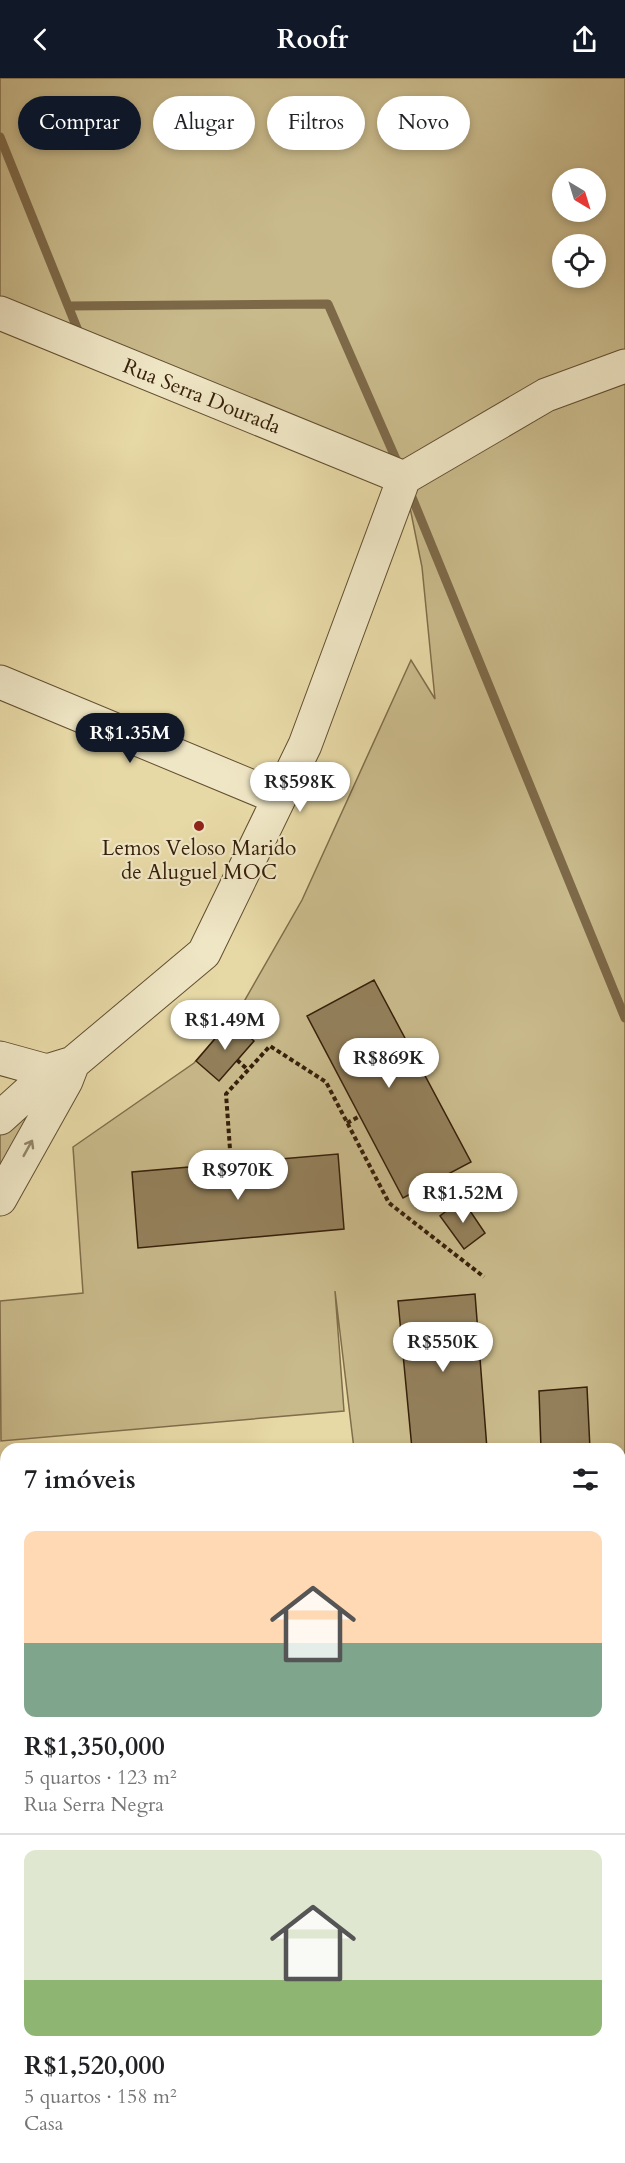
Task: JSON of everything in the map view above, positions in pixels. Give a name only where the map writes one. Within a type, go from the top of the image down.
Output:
[{"type":"street","name":"Rua Serra Dourada","points":[[0,313],[404,478]]},
{"type":"street","points":[[0,1118],[54,1082],[204,953],[305,745],[404,478],[546,395],[625,366]]},
{"type":"street","points":[[0,682],[279,798]]},
{"type":"street","points":[[0,1058],[54,1082]]},
{"type":"street","points":[[0,1066],[54,1082]]},
{"type":"street","points":[[0,1199],[54,1082]]},
{"type":"path","points":[[231,1163],[226,1094],[270,1046],[326,1082],[388,1203],[484,1277]]},
{"type":"path","points":[[237,1060],[248,1070]]},
{"type":"path","points":[[347,1123],[360,1116]]},
{"type":"shaded area","points":[[0,78],[625,78],[625,1443],[353,1443],[335,1291],[344,1411],[1,1441],[0,1301],[83,1293],[73,1147],[194,1063],[238,1012],[302,900],[411,660],[435,699],[422,567],[404,478],[0,313]]},
{"type":"shaded area","points":[[45,1100],[0,1184],[0,1131]]},
{"type":"building","points":[[374,980],[471,1162],[403,1198],[307,1016]]},
{"type":"building","points":[[231,1020],[254,1041],[219,1081],[196,1061]]},
{"type":"building","points":[[338,1154],[344,1229],[138,1248],[132,1172]]},
{"type":"building","points":[[462,1199],[485,1233],[464,1249],[440,1216]]},
{"type":"building","points":[[475,1294],[487,1443],[411,1443],[398,1301]]},
{"type":"building","points":[[587,1387],[590,1443],[541,1443],[539,1391]]},
{"type":"waterway","points":[[0,137],[81,338]]},
{"type":"waterway","points":[[68,306],[328,304],[399,466]]},
{"type":"waterway","points":[[409,490],[625,1018]]},
{"type":"place","name":"Lemos Veloso Marido de Aluguel MOC","points":[[199,826]]}]
